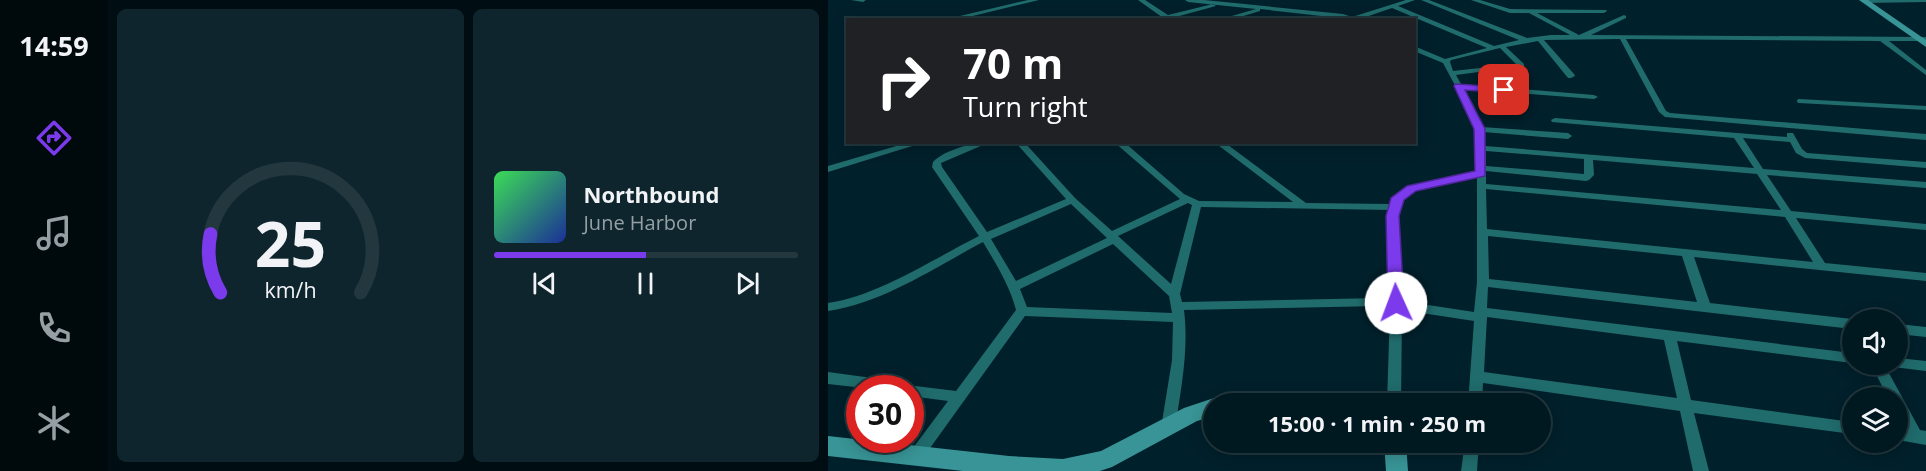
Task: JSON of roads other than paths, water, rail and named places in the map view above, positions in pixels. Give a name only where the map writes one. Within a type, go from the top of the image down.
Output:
[{"type":"street","points":[[855,0],[863,0]]},
{"type":"street","points":[[955,18],[1036,0]]},
{"type":"street","points":[[1142,0],[1169,18],[1221,4]]},
{"type":"street","points":[[1188,0],[1347,18]]},
{"type":"street","points":[[1356,18],[1412,0]]},
{"type":"street","points":[[1424,0],[1526,40]]},
{"type":"street","points":[[1474,0],[1506,11],[1604,11]]},
{"type":"street","points":[[1864,0],[1926,0]]},
{"type":"street","points":[[1864,0],[1924,40]]},
{"type":"street","points":[[1392,6],[1497,47],[1522,65],[1451,73]]},
{"type":"street","points":[[1228,18],[1265,8]]},
{"type":"street","points":[[1529,11],[1580,37]]},
{"type":"street","points":[[1303,18],[1319,13]]},
{"type":"street","points":[[1580,37],[1624,17]]},
{"type":"street","points":[[1622,37],[1663,112],[1676,117],[1926,137]]},
{"type":"street","points":[[1539,38],[1570,76]]},
{"type":"street","points":[[1446,62],[1449,59],[1539,38],[1924,40]]},
{"type":"street","points":[[1881,38],[1926,74]]},
{"type":"street","points":[[1416,49],[1446,62],[1480,129],[1483,282],[1476,393]]},
{"type":"street","points":[[1459,86],[1594,97]]},
{"type":"street","points":[[1555,120],[1793,140]]},
{"type":"street","points":[[1784,124],[1799,151],[1805,155],[1926,165]]},
{"type":"street","points":[[1480,129],[1568,136]]},
{"type":"street","points":[[1737,135],[1822,267]]},
{"type":"street","points":[[828,169],[914,144]]},
{"type":"street","points":[[915,457],[1022,311],[1020,299],[985,238],[937,167],[937,162],[950,154],[980,144]]},
{"type":"street","points":[[1021,144],[1072,200],[1113,237],[1177,306]]},
{"type":"street","points":[[1120,144],[1192,202]]},
{"type":"street","points":[[1221,144],[1304,206]]},
{"type":"street","points":[[1482,148],[1926,185]]},
{"type":"street","points":[[1394,393],[1396,303],[1393,216],[1398,198],[1411,189],[1481,171],[1586,178],[1589,175],[1588,157]]},
{"type":"street","points":[[1482,186],[1926,227]]},
{"type":"street","points":[[829,308],[873,293],[985,238],[1072,200]]},
{"type":"street","points":[[1013,287],[1113,237],[1192,202],[1395,207]]},
{"type":"street","points":[[1168,428],[1178,352],[1177,306],[1192,202]]},
{"type":"street","points":[[1482,232],[1926,277]]},
{"type":"street","points":[[1687,254],[1706,307]]},
{"type":"street","points":[[1483,282],[1842,323]]},
{"type":"street","points":[[1022,311],[1396,303],[1480,315],[1842,357]]},
{"type":"street","points":[[1908,330],[1926,332]]},
{"type":"street","points":[[1669,335],[1701,471]]},
{"type":"street","points":[[1908,364],[1926,366]]},
{"type":"street","points":[[1478,377],[1842,427]]},
{"type":"street","points":[[828,378],[846,380]]},
{"type":"street","points":[[924,392],[960,397]]},
{"type":"street","points":[[828,447],[915,457],[1063,469],[1104,460],[1191,414],[1203,410]]},
{"type":"street","points":[[1908,418],[1921,437]]},
{"type":"street","points":[[1396,453],[1397,471]]},
{"type":"street","points":[[1469,471],[1471,453]]},
{"type":"lane","points":[[1799,101],[1926,108]]}]
